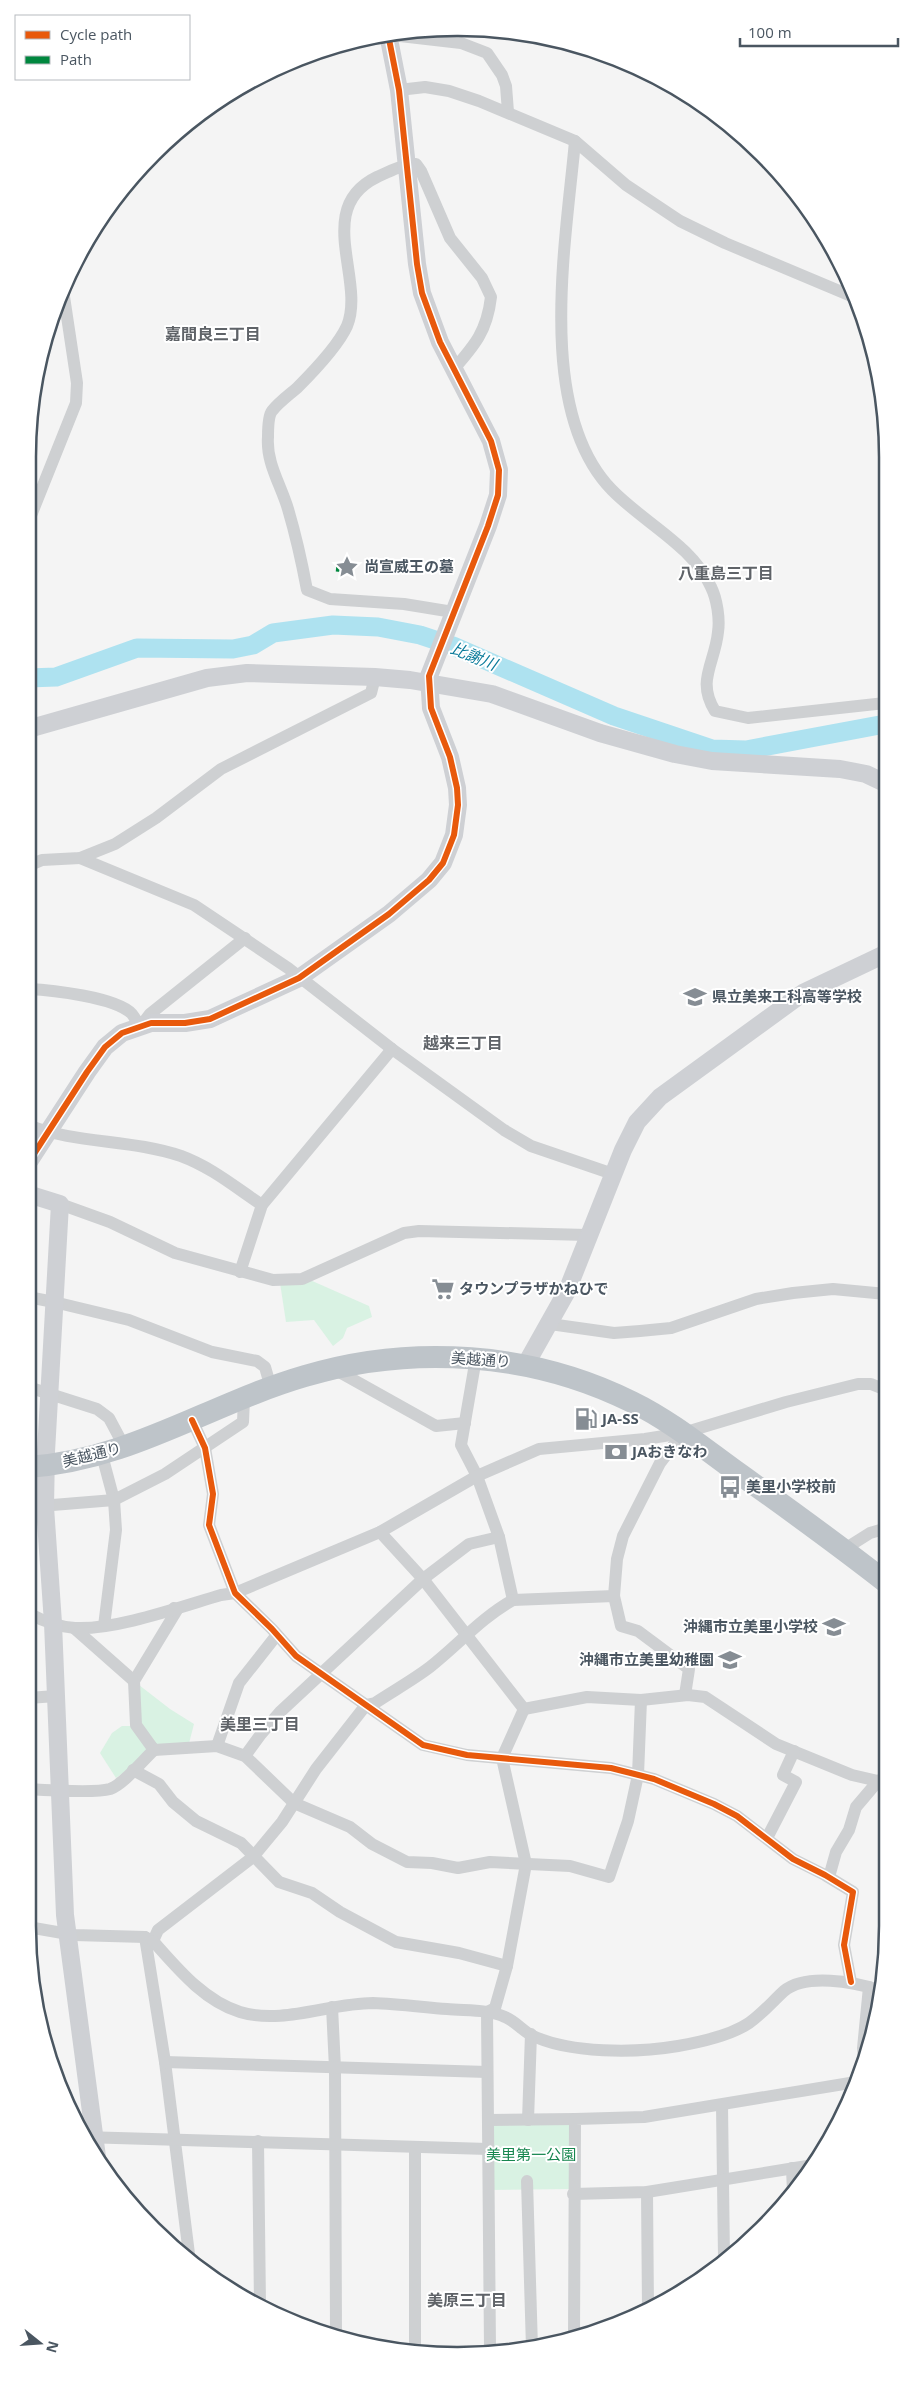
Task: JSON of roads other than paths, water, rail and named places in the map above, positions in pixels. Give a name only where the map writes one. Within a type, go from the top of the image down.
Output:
[{"type":"highway","name":"美越通り","points":[[36,1467],[102,1455],[125,1448],[270,1388],[334,1369],[421,1358],[476,1358],[526,1364],[579,1379],[616,1394],[652,1412],[879,1577]]},
{"type":"street","points":[[419,38],[461,43],[476,47],[487,53],[502,75],[506,86],[508,112]]},
{"type":"street","points":[[36,1151],[105,1048],[122,1033],[151,1023],[185,1023],[210,1019],[299,978],[389,914],[429,880],[445,856],[456,823],[457,788],[450,757],[431,708],[428,684],[437,654],[488,526],[498,496],[500,480],[497,460],[491,441],[440,342],[422,293],[417,264],[399,90],[390,42]]},
{"type":"street","points":[[399,90],[425,88],[449,91],[508,112],[575,141],[626,185],[680,221],[725,243],[846,294]]},
{"type":"street","points":[[575,141],[561,286],[564,365],[576,430],[589,462],[612,491],[690,557],[708,581],[713,592],[718,632],[706,678],[708,701],[715,711],[748,718],[879,704]]},
{"type":"street","points":[[450,620],[404,604],[330,599],[307,590],[288,506],[273,472],[267,439],[271,412],[306,379],[340,338],[349,320],[351,302],[344,249],[347,213],[354,196],[368,181],[406,165],[416,164],[450,238],[482,278],[491,297],[482,333],[475,346],[454,370]]},
{"type":"street","points":[[36,503],[76,403],[77,383],[65,304]]},
{"type":"street","points":[[36,727],[207,678],[247,673],[375,677],[492,694],[600,733],[675,754],[712,761],[840,769],[866,774],[879,780]]},
{"type":"street","points":[[80,858],[115,844],[138,830],[221,769],[371,693],[375,677]]},
{"type":"street","points":[[36,863],[57,858],[80,858],[178,897],[245,938],[392,1049],[504,1130],[531,1146],[613,1174]]},
{"type":"street","points":[[140,1027],[150,1014],[245,938]]},
{"type":"street","points":[[526,1364],[567,1291],[613,1174],[637,1122],[660,1097],[803,993],[879,957]]},
{"type":"street","points":[[36,990],[78,994],[120,1007],[131,1013],[140,1027]]},
{"type":"street","points":[[240,1272],[262,1205],[392,1049]]},
{"type":"street","points":[[36,1128],[48,1132],[146,1148],[180,1156],[214,1170],[262,1205]]},
{"type":"street","points":[[36,1196],[110,1222],[175,1253],[273,1280],[302,1279],[404,1233],[419,1231],[588,1235]]},
{"type":"street","points":[[60,1204],[50,1394],[36,1467],[45,1507],[53,1623],[59,1791],[67,1934],[88,2127]]},
{"type":"street","points":[[550,1324],[605,1332],[640,1331],[671,1328],[756,1299],[792,1293],[833,1289],[879,1293]]},
{"type":"street","points":[[36,1299],[129,1320],[212,1352],[257,1361],[265,1367],[270,1388]]},
{"type":"street","points":[[476,1358],[461,1445],[477,1476],[499,1538],[513,1600]]},
{"type":"street","points":[[334,1369],[436,1426],[465,1423]]},
{"type":"street","points":[[36,1616],[74,1628],[104,1626],[235,1593],[380,1532],[477,1476],[530,1452],[549,1447],[645,1440],[683,1433],[845,1386],[871,1384],[879,1387]]},
{"type":"street","points":[[36,1390],[80,1402],[103,1413],[109,1418],[125,1448]]},
{"type":"street","points":[[36,1507],[114,1500],[165,1474],[243,1422],[244,1398]]},
{"type":"street","points":[[192,1420],[205,1448],[213,1494],[209,1525],[235,1593],[272,1629],[276,1636],[296,1656],[423,1744],[467,1755],[611,1768],[677,1788],[737,1816],[793,1859],[829,1877],[853,1892],[844,1945],[852,1982]]},
{"type":"street","points":[[683,1433],[660,1463],[623,1536],[617,1559],[614,1596],[621,1626],[638,1631],[689,1669],[685,1695]]},
{"type":"street","points":[[102,1455],[114,1500],[116,1530],[104,1626]]},
{"type":"street","points":[[843,1550],[870,1533],[879,1530]]},
{"type":"street","points":[[380,1532],[423,1579],[524,1709]]},
{"type":"street","points":[[244,1756],[260,1734],[280,1712],[322,1675],[423,1579],[469,1544],[499,1538]]},
{"type":"street","points":[[149,1939],[253,1857],[294,1803],[316,1769],[366,1705],[375,1702],[429,1668],[499,1608],[513,1600],[614,1596]]},
{"type":"street","points":[[154,1750],[136,1725],[134,1681],[166,1631],[176,1610],[174,1608]]},
{"type":"street","points":[[74,1628],[134,1681]]},
{"type":"street","points":[[218,1746],[239,1683],[276,1636]]},
{"type":"street","points":[[524,1709],[587,1697],[641,1700],[685,1695],[705,1697],[776,1744],[852,1775],[879,1779]]},
{"type":"street","points":[[36,1697],[56,1696]]},
{"type":"street","points":[[36,1790],[59,1791],[110,1788],[134,1770],[154,1750],[218,1746],[244,1756],[294,1803],[350,1827],[372,1844],[407,1862],[432,1863],[458,1868],[490,1862],[570,1866],[609,1877],[628,1821],[638,1775],[641,1700]]},
{"type":"street","points":[[487,2012],[495,2008],[507,1966],[526,1864],[502,1758],[524,1709]]},
{"type":"street","points":[[767,1838],[796,1782],[783,1775],[794,1751]]},
{"type":"street","points":[[134,1770],[159,1784],[173,1802],[196,1821],[241,1843],[278,1882],[312,1893],[340,1912],[396,1942],[458,1953],[507,1966]]},
{"type":"street","points":[[829,1877],[836,1852],[848,1830],[856,1807],[879,1782]]},
{"type":"street","points":[[36,1928],[67,1934],[149,1939],[180,1971],[225,2006],[242,2013],[269,2016],[372,2003],[487,2012],[506,2017],[531,2034],[556,2044],[602,2049],[679,2046],[731,2033],[749,2023],[786,1990],[804,1983],[852,1982],[874,1988]]},
{"type":"street","points":[[149,1939],[188,2249]]},
{"type":"street","points":[[869,2017],[873,1992]]},
{"type":"street","points":[[332,2007],[335,2068],[336,2328]]},
{"type":"street","points":[[487,2012],[490,2345]]},
{"type":"street","points":[[528,2120],[531,2034]]},
{"type":"street","points":[[165,2062],[487,2072]]},
{"type":"street","points":[[489,2120],[644,2117],[848,2083]]},
{"type":"street","points":[[722,2104],[724,2251]]},
{"type":"street","points":[[574,2330],[573,2194],[575,2119]]},
{"type":"street","points":[[94,2137],[488,2149]]},
{"type":"street","points":[[258,2141],[260,2297]]},
{"type":"street","points":[[415,2147],[415,2344]]},
{"type":"street","points":[[573,2194],[647,2192],[724,2181],[803,2166]]},
{"type":"street","points":[[792,2168],[793,2181]]},
{"type":"street","points":[[527,2181],[532,2340]]},
{"type":"street","points":[[647,2192],[648,2301]]},
{"type":"waterway","name":"比謝川","points":[[36,678],[56,677],[137,648],[233,649],[253,645],[273,633],[333,625],[378,627],[420,635],[453,646],[614,716],[712,749],[746,750],[879,725]]},
{"type":"place","name":"尚宣威王の墓","points":[[347,567]]},
{"type":"place","name":"県立美来工科高等学校","points":[[695,997]]},
{"type":"place","name":"タウンプラザかねひで","points":[[443,1289]]},
{"type":"place","name":"JA-SS","points":[[586,1419]]},
{"type":"place","name":"JAおきなわ","points":[[616,1452]]},
{"type":"place","name":"美里小学校前","points":[[730,1487]]},
{"type":"place","name":"沖縄市立美里小学校","points":[[834,1627]]},
{"type":"place","name":"沖縄市立美里幼稚園","points":[[730,1660]]},
{"type":"district","name":"嘉間良三丁目","points":[[213,334]]},
{"type":"district","name":"八重島三丁目","points":[[726,573]]},
{"type":"district","name":"越来三丁目","points":[[463,1043]]},
{"type":"district","name":"美里三丁目","points":[[260,1724]]},
{"type":"district","name":"美原三丁目","points":[[467,2300]]},
{"type":"park label","name":"美里第一公園","points":[[531,2155]]}]
